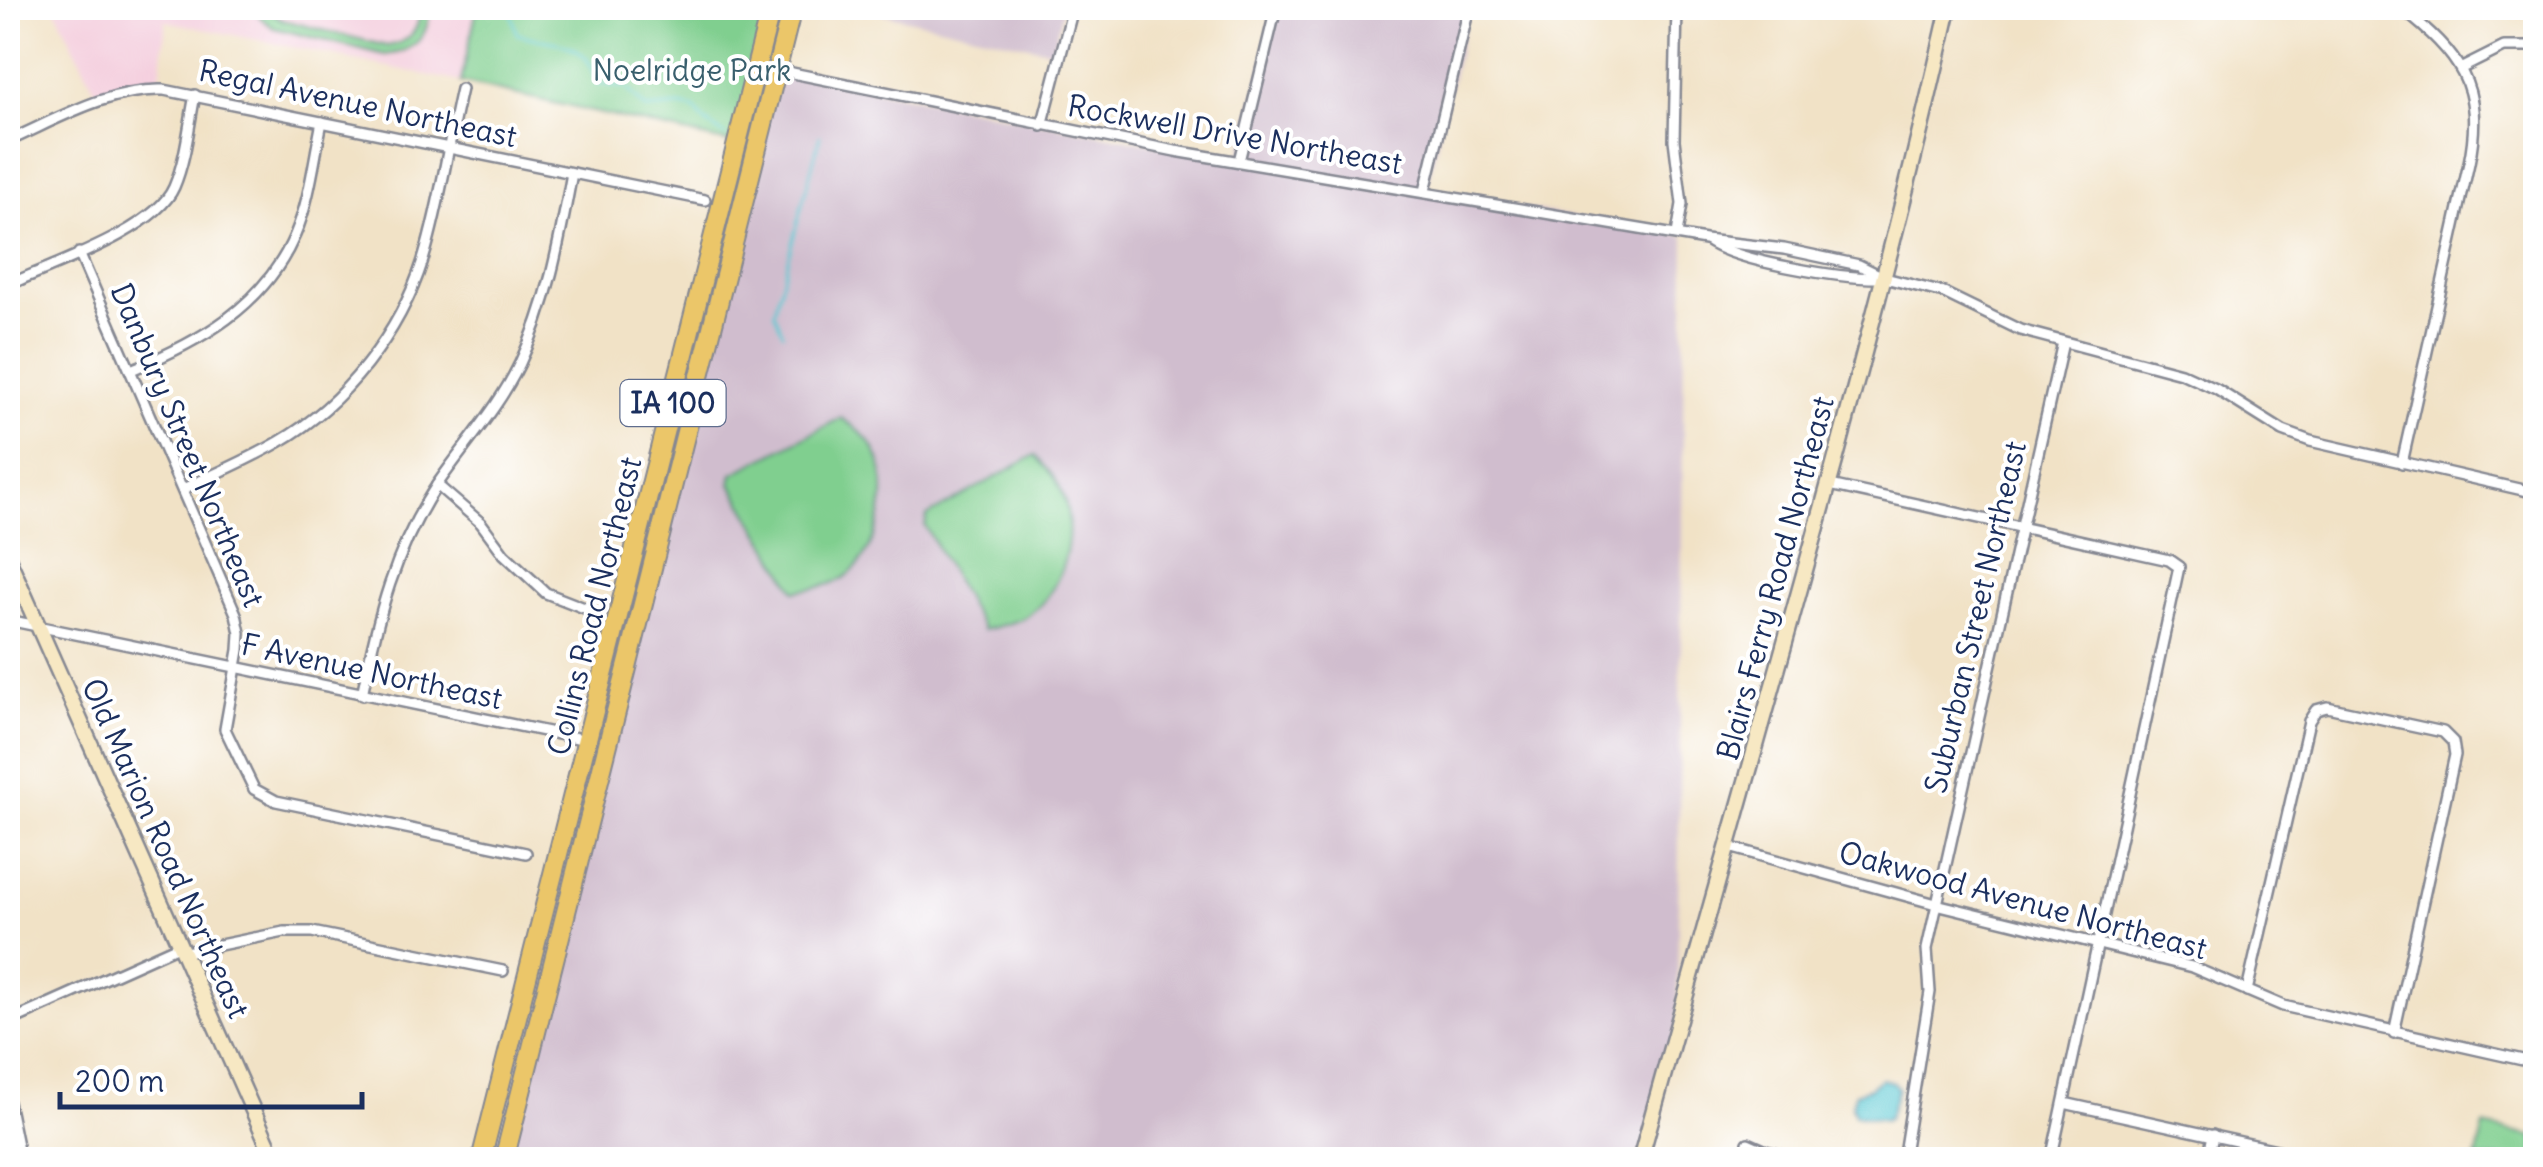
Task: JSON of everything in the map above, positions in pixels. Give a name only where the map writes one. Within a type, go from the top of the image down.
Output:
[{"type":"highway","name":"Collins Road Northeast","points":[[481,1160],[771,8]]},
{"type":"highway","name":"Collins Road Northeast","points":[[504,1160],[792,8]]},
{"type":"main road","name":"Blairs Ferry Road Northeast","points":[[1640,1160],[1830,485],[1885,278],[1948,8]]},
{"type":"main road","name":"Old Marion Road Northeast","points":[[8,558],[275,1160]]},
{"type":"street","points":[[1042,126],[1072,8]]},
{"type":"street","points":[[1239,161],[1276,8]]},
{"type":"street","points":[[1425,191],[1469,8]]},
{"type":"street","points":[[1677,234],[1682,204],[1674,140],[1678,8]]},
{"type":"street","points":[[2400,8],[2445,45],[2462,68],[2471,90],[2475,138],[2402,463]]},
{"type":"street","points":[[2462,68],[2504,48],[2536,47]]},
{"type":"street","name":"Rockwell Drive Northeast","points":[[758,66],[1042,126],[1677,234],[1705,240],[1734,254],[1856,278],[1885,278],[1944,292],[2020,330],[2182,373],[2216,389],[2283,432],[2536,493]]},
{"type":"street","name":"Regal Avenue Northeast","points":[[8,142],[124,92],[142,89],[195,95],[704,200]]},
{"type":"street","points":[[183,488],[282,441],[339,396],[364,367],[400,314],[418,274],[461,89]]},
{"type":"street","points":[[8,285],[143,222],[166,200],[179,170],[195,95]]},
{"type":"street","points":[[131,370],[185,348],[214,330],[266,284],[295,235],[306,203],[322,122]]},
{"type":"street","points":[[362,695],[378,612],[390,576],[437,485],[495,407],[536,326],[554,267],[572,172]]},
{"type":"street","name":"Danbury Street Northeast","points":[[79,253],[236,614],[240,633],[225,730],[248,780],[262,796],[526,852]]},
{"type":"street","name":"Suburban Street Northeast","points":[[1904,1160],[1930,992],[1926,955],[2063,342]]},
{"type":"street","points":[[437,485],[480,523],[523,574],[546,593],[592,611]]},
{"type":"street","points":[[1830,485],[2169,560],[2179,567],[2051,1160]]},
{"type":"street","name":"F Avenue Northeast","points":[[8,620],[608,744]]},
{"type":"street","points":[[2247,990],[2308,721],[2316,710],[2327,707],[2443,732],[2453,742],[2455,755],[2394,1032]]},
{"type":"street","name":"Oakwood Avenue Northeast","points":[[1729,847],[1936,904],[2192,967],[2283,1006],[2536,1063]]},
{"type":"street","points":[[8,1022],[180,950],[284,932],[312,932],[502,971]]},
{"type":"street","points":[[8,1102],[20,1160]]},
{"type":"street","points":[[2064,1103],[2322,1160]]},
{"type":"street","points":[[2208,1160],[2213,1135]]},
{"type":"street","points":[[1748,1142],[1803,1160]]},
{"type":"shaded area","points":[[55,8],[477,8],[461,82],[166,21],[160,78],[96,92]]},
{"type":"shaded area","points":[[858,8],[1063,8],[1052,51]]},
{"type":"shaded area","points":[[1276,8],[1469,8],[1426,191],[1685,236],[1677,1025],[1639,1159],[504,1160],[778,71],[1239,161]]},
{"type":"green space","points":[[253,8],[264,8],[283,20],[387,46],[407,38],[416,28],[419,8],[429,8],[429,18],[423,35],[411,47],[385,55],[274,28]]},
{"type":"green space","name":"Noelridge Park","points":[[477,8],[771,8],[738,145],[461,82]]},
{"type":"green space","points":[[841,418],[867,439],[878,457],[883,486],[879,520],[867,552],[848,575],[830,584],[795,591],[731,484],[733,474]]},
{"type":"green space","points":[[1035,455],[1057,482],[1065,503],[1068,541],[1064,560],[1058,578],[1036,609],[1021,619],[983,630],[925,526],[927,516]]},
{"type":"green space","points":[[2484,1126],[2535,1137],[2535,1159],[2476,1159]]},
{"type":"water","points":[[1881,1079],[1894,1082],[1898,1088],[1889,1117],[1885,1120],[1855,1115],[1855,1093]]},
{"type":"waterway","points":[[510,8],[517,34],[577,51],[586,58],[597,83],[626,88],[646,109],[695,109],[705,122],[726,136]]},
{"type":"waterway","points":[[783,333],[774,312],[820,136]]}]
